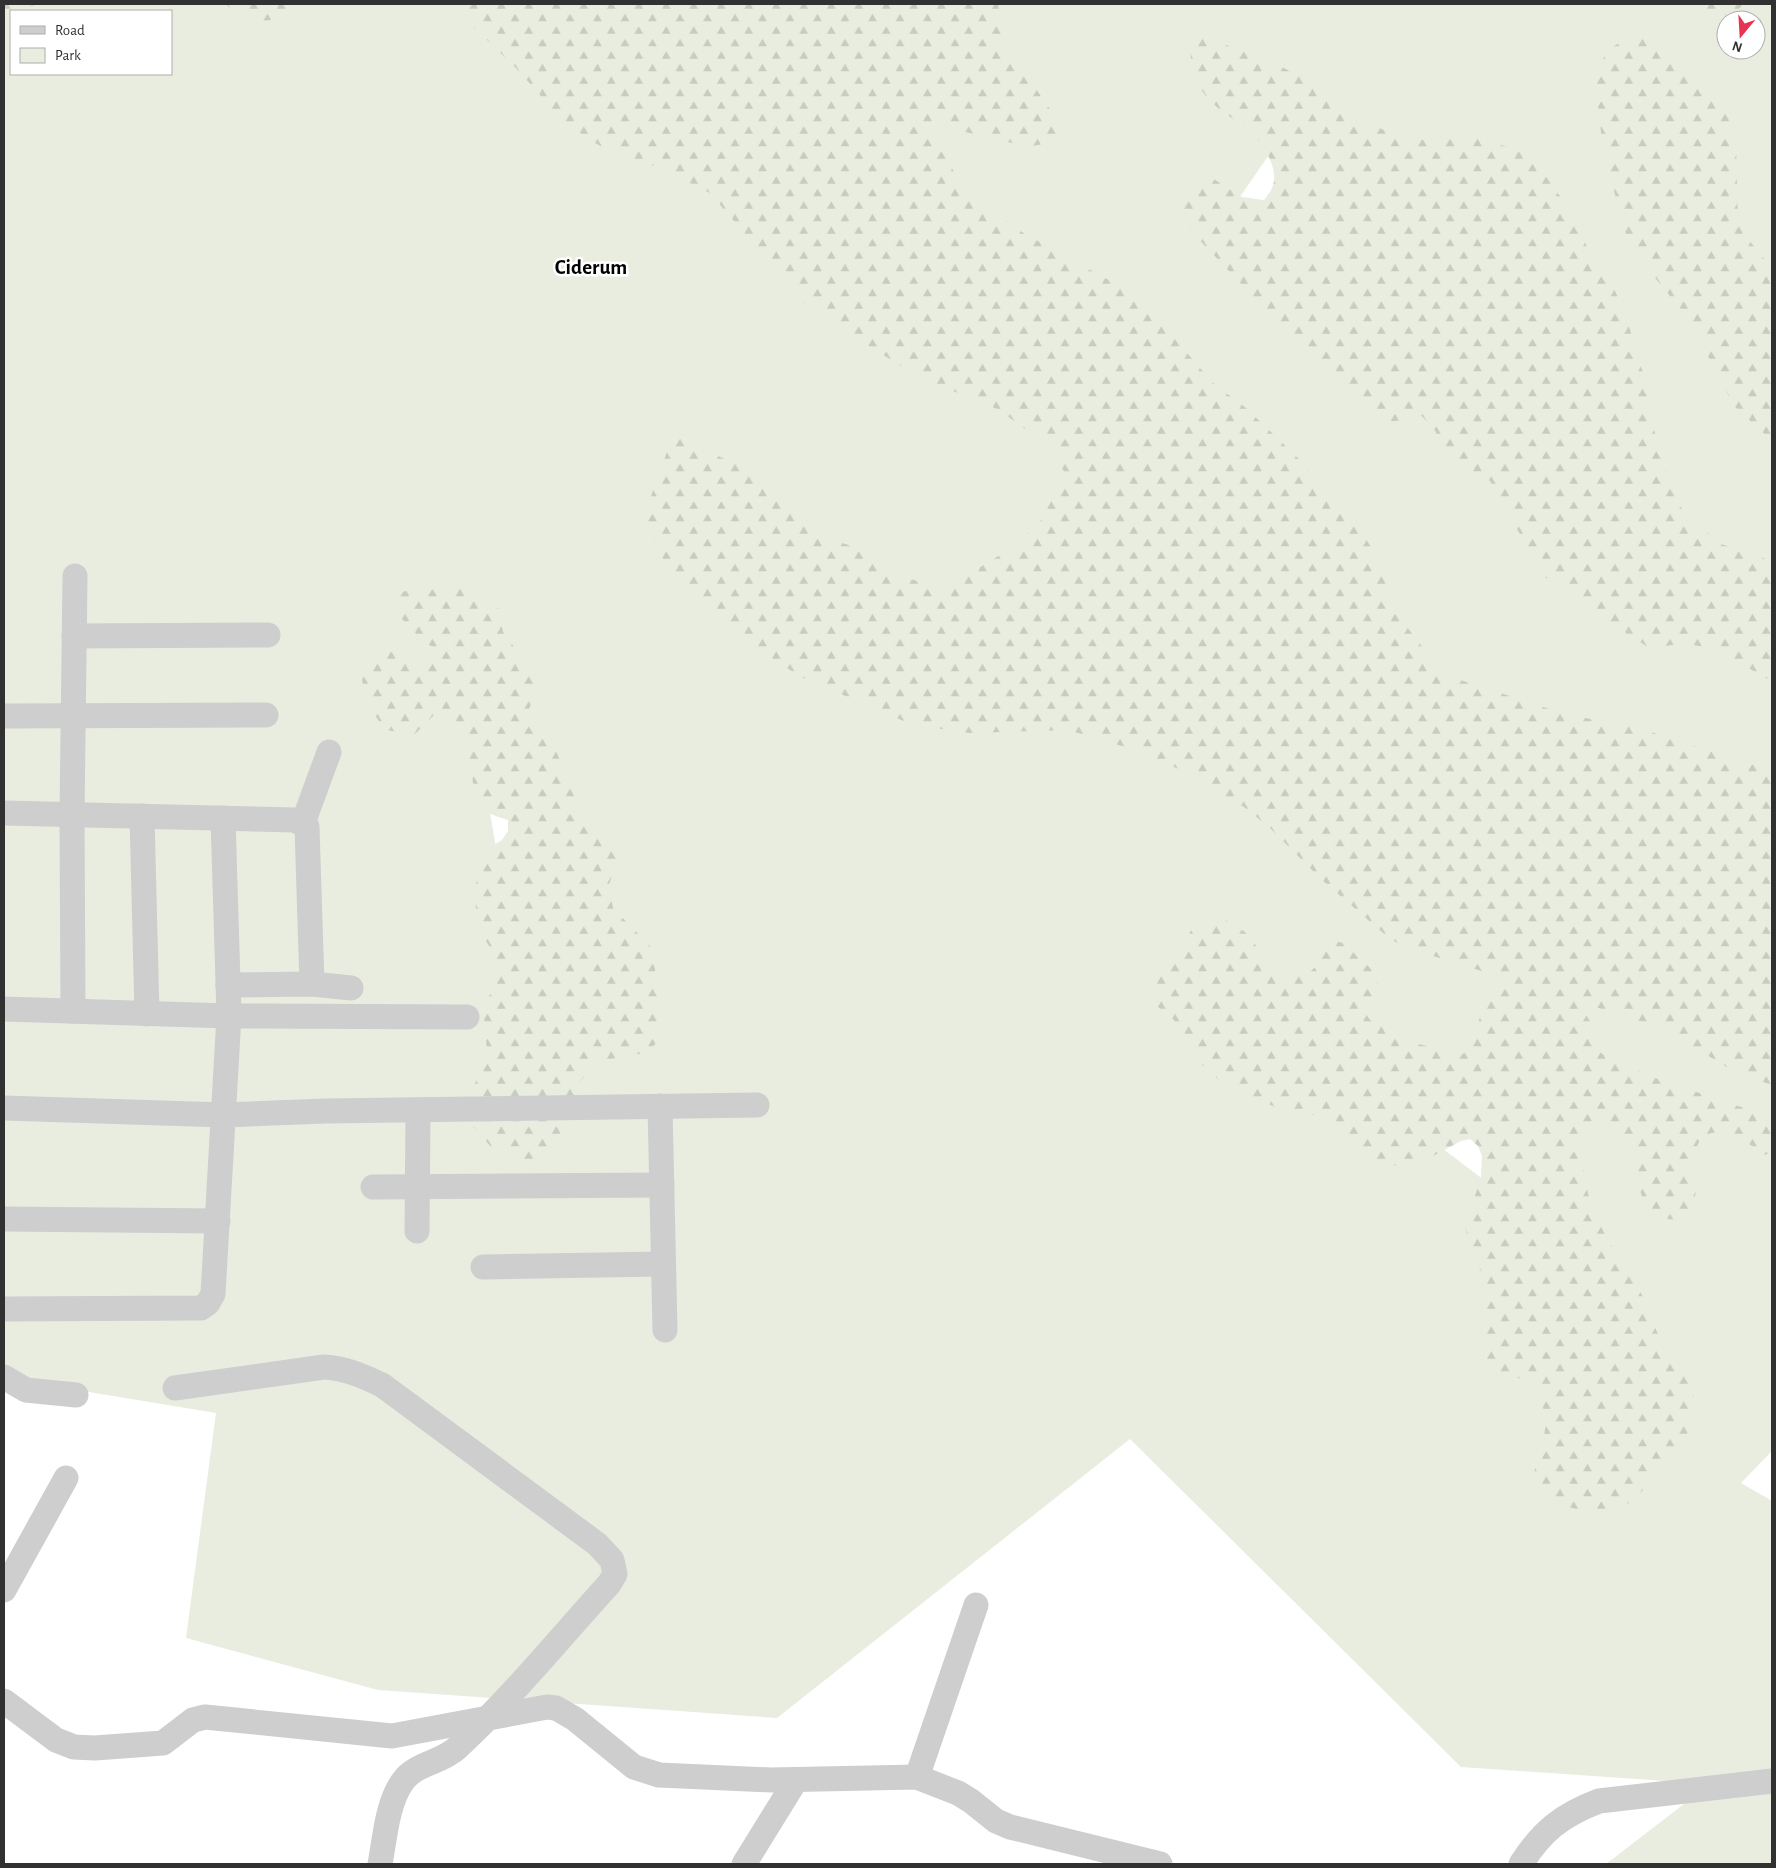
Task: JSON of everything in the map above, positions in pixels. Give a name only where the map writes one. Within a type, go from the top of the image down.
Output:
[{"type":"street","points":[[73,1011],[72,815],[75,576]]},
{"type":"street","points":[[74,636],[268,635]]},
{"type":"street","points":[[4,716],[266,716]]},
{"type":"street","points":[[303,823],[329,752]]},
{"type":"street","points":[[4,813],[295,820],[303,823],[307,828],[312,984]]},
{"type":"street","points":[[142,816],[147,1014]]},
{"type":"street","points":[[4,1308],[201,1308],[208,1303],[213,1294],[225,1115],[229,1016],[223,818]]},
{"type":"street","points":[[228,985],[312,984],[351,988]]},
{"type":"street","points":[[4,1009],[229,1016],[467,1017]]},
{"type":"street","points":[[4,1108],[225,1115],[756,1105]]},
{"type":"street","points":[[660,1106],[664,1330]]},
{"type":"street","points":[[417,1231],[418,1110]]},
{"type":"street","points":[[373,1187],[662,1185]]},
{"type":"street","points":[[4,1219],[218,1221]]},
{"type":"street","points":[[483,1267],[663,1264]]},
{"type":"street","points":[[176,1388],[324,1367],[338,1368],[356,1373],[382,1385],[596,1544],[612,1560],[615,1574],[609,1584],[489,1718],[454,1750],[418,1767],[403,1780],[394,1796],[380,1864]]},
{"type":"street","points":[[4,1377],[26,1390],[76,1395]]},
{"type":"street","points":[[4,1590],[66,1478]]},
{"type":"street","points":[[917,1777],[976,1605]]},
{"type":"street","points":[[4,1701],[56,1740],[74,1747],[95,1748],[163,1743],[194,1720],[206,1717],[392,1736],[546,1707],[556,1708],[575,1719],[634,1767],[659,1776],[796,1780],[917,1777],[958,1793],[996,1821],[1010,1828],[1160,1864]]},
{"type":"street","points":[[744,1864],[796,1780]]},
{"type":"street","points":[[1521,1864],[1550,1827],[1583,1806],[1598,1801],[1772,1781]]},
{"type":"green space","points":[[4,4],[524,4],[1097,415],[1153,724],[1772,1057],[1772,1451],[1741,1483],[1772,1501],[1772,1864],[1606,1864],[1710,1784],[1461,1767],[1130,1439],[777,1718],[378,1690],[186,1638],[216,1413],[4,1378]],"holes":[[[480,754],[606,1006],[521,995]],[[1296,1037],[1512,1121],[1501,1193]]]},
{"type":"green space","points":[[4,4],[36,4],[28,8],[10,10],[9,14],[4,13]]},
{"type":"green space","points":[[225,4],[308,4],[285,16],[275,19],[257,20],[237,12]]},
{"type":"green space","points":[[450,4],[998,4],[1004,43],[1056,118],[1058,132],[1053,142],[1028,147],[940,126],[935,136],[963,189],[1025,234],[1116,284],[1162,324],[1213,383],[1246,408],[1298,458],[1349,520],[1360,529],[1375,554],[1397,614],[1440,670],[1451,677],[1565,714],[1642,729],[1772,771],[1772,1085],[1735,1072],[1662,1028],[1573,1000],[1581,1007],[1593,1026],[1593,1041],[1601,1053],[1655,1078],[1747,1109],[1772,1125],[1772,1152],[1765,1155],[1733,1136],[1712,1133],[1703,1137],[1697,1147],[1693,1162],[1696,1188],[1694,1199],[1685,1214],[1676,1219],[1650,1214],[1642,1197],[1634,1160],[1627,1143],[1595,1119],[1585,1128],[1583,1140],[1584,1172],[1594,1210],[1610,1243],[1642,1295],[1661,1340],[1687,1376],[1693,1391],[1694,1400],[1692,1424],[1685,1438],[1657,1475],[1624,1507],[1615,1512],[1608,1513],[1588,1512],[1564,1506],[1545,1498],[1535,1488],[1534,1472],[1545,1429],[1544,1412],[1539,1396],[1527,1382],[1500,1372],[1487,1363],[1485,1282],[1465,1228],[1481,1177],[1482,1156],[1478,1146],[1470,1139],[1461,1141],[1420,1163],[1388,1166],[1368,1155],[1333,1119],[1278,1108],[1228,1088],[1200,1063],[1184,1044],[1174,1020],[1157,1006],[1150,985],[1155,975],[1182,949],[1191,930],[1198,924],[1215,918],[1224,919],[1245,932],[1274,968],[1289,975],[1308,974],[1315,967],[1327,939],[1343,943],[1378,975],[1377,991],[1366,1014],[1370,1020],[1415,1043],[1461,1055],[1469,1050],[1482,1011],[1504,978],[1407,948],[1390,939],[1322,880],[1269,827],[1244,807],[1201,785],[1190,774],[1135,750],[1068,730],[969,733],[913,725],[801,677],[759,650],[692,599],[670,572],[649,531],[647,514],[650,499],[667,452],[677,437],[742,467],[817,535],[855,547],[901,576],[943,589],[1012,548],[1042,519],[1065,473],[1048,445],[997,409],[919,377],[833,324],[801,300],[710,193],[657,167],[604,148],[585,137],[557,114],[515,67]]},
{"type":"green space","points":[[973,4],[1772,4],[1772,593],[1642,541],[1304,105],[1225,218],[1772,651],[1772,809],[1455,709],[928,205],[905,124]]},
{"type":"green space","points":[[1691,4],[1744,4],[1738,10],[1716,10],[1716,15],[1705,12]]},
{"type":"green space","points":[[1632,34],[1667,51],[1698,78],[1729,118],[1736,144],[1738,221],[1743,233],[1772,268],[1772,441],[1734,406],[1688,318],[1629,246],[1603,150],[1596,88],[1602,60],[1610,49]]},
{"type":"green space","points":[[1201,35],[1278,65],[1320,87],[1344,113],[1375,127],[1421,140],[1474,137],[1522,151],[1533,158],[1579,223],[1589,254],[1615,291],[1625,313],[1643,373],[1654,430],[1672,490],[1684,513],[1721,544],[1772,561],[1772,681],[1724,655],[1704,647],[1683,644],[1651,649],[1582,605],[1559,584],[1544,577],[1490,481],[1434,450],[1436,432],[1422,416],[1390,422],[1351,386],[1324,367],[1276,321],[1193,233],[1185,219],[1181,202],[1188,189],[1212,178],[1242,197],[1264,200],[1271,191],[1274,182],[1271,162],[1264,148],[1247,129],[1217,107],[1201,89],[1192,66],[1189,41]]},
{"type":"green space","points":[[459,588],[475,593],[499,609],[503,632],[534,674],[536,692],[529,709],[530,717],[538,732],[556,751],[572,787],[577,810],[618,855],[609,885],[613,908],[654,950],[656,990],[661,1005],[658,1042],[645,1053],[594,1062],[579,1084],[566,1122],[554,1145],[533,1161],[523,1161],[492,1148],[470,1123],[468,1102],[487,1052],[484,1018],[477,1008],[497,988],[495,955],[477,927],[475,893],[478,870],[487,849],[502,840],[508,831],[508,820],[487,812],[478,804],[467,745],[459,724],[453,719],[434,715],[415,734],[385,730],[366,702],[362,679],[376,653],[385,650],[418,661],[435,660],[435,649],[412,630],[397,612],[394,605],[397,595],[405,591]]},
{"type":"district","name":"Ciderum","points":[[591,267]]}]
